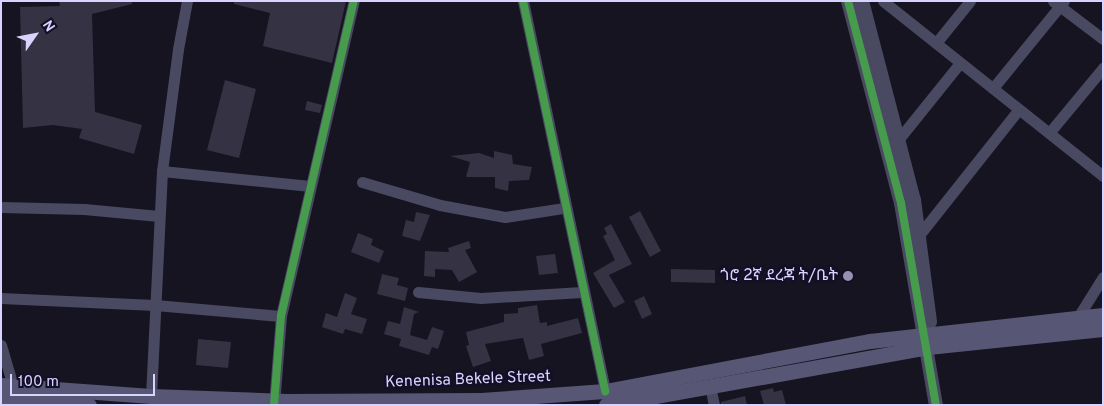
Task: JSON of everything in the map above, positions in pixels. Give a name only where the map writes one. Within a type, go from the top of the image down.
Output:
[{"type":"main road","points":[[928,338],[1103,315]]},
{"type":"main road","name":"Kenenisa Bekele Street","points":[[606,398],[928,338],[1103,329]]},
{"type":"main road","name":"Kenenisa Bekele Street","points":[[7,385],[152,396],[274,402],[481,402],[606,398],[710,386],[928,338]]},
{"type":"main road","points":[[1,398],[89,405]]},
{"type":"street","points":[[152,396],[162,170],[178,49],[187,1]]},
{"type":"street","points":[[274,402],[282,316],[310,186],[354,1]]},
{"type":"street","points":[[523,1],[564,208],[606,398]]},
{"type":"street","points":[[848,1],[901,204],[928,338]]},
{"type":"street","points":[[862,1],[920,234],[928,338],[936,405]]},
{"type":"street","points":[[883,1],[1102,174]]},
{"type":"street","points":[[936,43],[970,1]]},
{"type":"street","points":[[993,88],[1059,3],[1103,39]]},
{"type":"street","points":[[898,140],[960,62]]},
{"type":"street","points":[[1050,134],[1103,68]]},
{"type":"street","points":[[920,234],[1019,109]]},
{"type":"street","points":[[162,170],[310,186]]},
{"type":"street","points":[[362,182],[440,205],[505,217],[564,208]]},
{"type":"street","points":[[1,207],[84,209],[159,216]]},
{"type":"street","points":[[1078,317],[1103,278]]},
{"type":"street","points":[[418,292],[481,298],[582,292]]},
{"type":"street","points":[[1,298],[156,305],[282,316]]},
{"type":"street","points":[[1,345],[7,385]]},
{"type":"street","points":[[710,386],[714,405]]},
{"type":"building","points":[[59,1],[132,1],[132,4],[92,14],[95,112],[142,125],[134,154],[79,138],[82,129],[53,125],[23,128],[20,7],[60,6]]},
{"type":"building","points":[[234,1],[346,1],[332,63],[263,46],[270,13],[234,4]]},
{"type":"building","points":[[225,80],[256,89],[239,158],[207,150]]},
{"type":"building","points":[[307,101],[322,105],[320,113],[305,110]]},
{"type":"building","points":[[494,151],[512,155],[513,164],[532,167],[529,180],[509,181],[508,191],[495,188],[495,177],[466,177],[470,162],[450,156],[479,153],[494,158]]},
{"type":"building","points":[[640,211],[661,251],[650,257],[629,217]]},
{"type":"building","points":[[416,212],[430,215],[420,241],[402,236],[406,220],[414,222]]},
{"type":"building","points":[[611,224],[632,264],[609,275],[625,302],[614,308],[593,273],[615,260],[603,236],[607,234],[604,228]]},
{"type":"building","points":[[358,233],[373,239],[371,245],[384,251],[379,263],[351,252]]},
{"type":"building","points":[[469,241],[471,248],[465,250],[477,272],[459,282],[452,270],[435,269],[435,277],[424,276],[425,251],[449,252],[448,248]]},
{"type":"building","points":[[555,254],[558,273],[539,275],[536,256]]},
{"type":"building","points":[[671,269],[715,270],[715,283],[671,282]]},
{"type":"building","points":[[382,274],[399,278],[397,285],[408,288],[405,301],[377,294]]},
{"type":"building","points":[[345,293],[357,298],[351,314],[367,319],[362,334],[345,329],[343,334],[322,327],[326,313],[337,317]]},
{"type":"building","points":[[644,296],[652,314],[642,319],[634,301]]},
{"type":"building","points":[[537,305],[540,323],[547,322],[547,326],[578,318],[582,333],[541,344],[544,356],[529,360],[523,338],[485,344],[491,361],[473,367],[466,346],[469,345],[466,332],[504,322],[504,314],[518,313],[518,308]]},
{"type":"building","points":[[404,307],[419,312],[414,314],[410,335],[427,340],[432,327],[444,331],[438,349],[432,347],[429,355],[399,346],[401,339],[384,334],[388,321],[400,324]]},
{"type":"building","points":[[198,339],[231,342],[228,368],[196,365]]},
{"type":"building","points":[[773,388],[774,392],[782,390],[786,405],[764,405],[760,391]]},
{"type":"building","points":[[745,396],[747,405],[721,405],[721,402]]},
{"type":"cycle path","points":[[274,405],[281,316],[354,1]]},
{"type":"cycle path","points":[[523,1],[605,391]]},
{"type":"cycle path","points":[[848,1],[901,203],[936,405]]},
{"type":"place","name":"ጎሮ 2ኛ ደረጃ ት/ቤት","points":[[848,276]]}]
